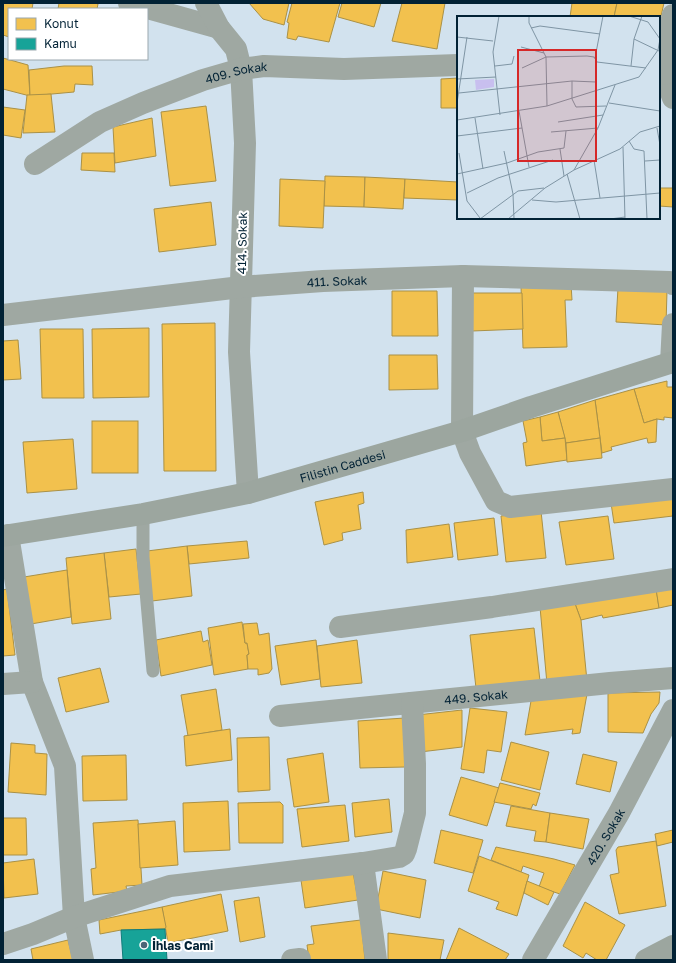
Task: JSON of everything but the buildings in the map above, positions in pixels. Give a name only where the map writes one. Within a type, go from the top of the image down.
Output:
[{"type":"street","points":[[129,3],[147,8]]},
{"type":"street","name":"414. Sokak","points":[[206,3],[219,28],[236,50],[242,69],[245,143],[239,352],[248,492]]},
{"type":"street","points":[[148,8],[219,28]]},
{"type":"street","points":[[673,15],[664,51],[662,72],[673,98]]},
{"type":"street","name":"409. Sokak","points":[[35,164],[100,122],[143,103],[203,80],[242,69],[264,66],[344,69],[457,65]]},
{"type":"street","points":[[464,276],[462,431],[470,453],[496,501],[510,507],[673,489]]},
{"type":"street","name":"411. Sokak","points":[[3,315],[241,287],[323,281],[464,276],[670,282],[673,284]]},
{"type":"street","points":[[672,363],[673,324]]},
{"type":"street","name":"Filistin Caddesi","points":[[5,535],[143,514],[248,492],[462,431],[531,407],[672,363]]},
{"type":"street","points":[[5,535],[32,682],[65,766],[74,917],[83,960]]},
{"type":"street","points":[[340,627],[492,607],[673,579]]},
{"type":"street","name":"449. Sokak","points":[[280,716],[673,678]]},
{"type":"street","points":[[3,684],[32,682]]},
{"type":"street","points":[[3,944],[33,934],[74,917],[170,886],[399,858],[404,854],[406,849],[415,813],[415,764],[412,703]]},
{"type":"street","name":"420. Sokak","points":[[533,960],[619,813],[673,710]]},
{"type":"street","points":[[363,863],[376,960]]},
{"type":"street","points":[[651,959],[673,946]]},
{"type":"lane","points":[[143,514],[143,557],[153,671]]},
{"type":"place","name":"İhlas Cami","points":[[144,945]]}]
